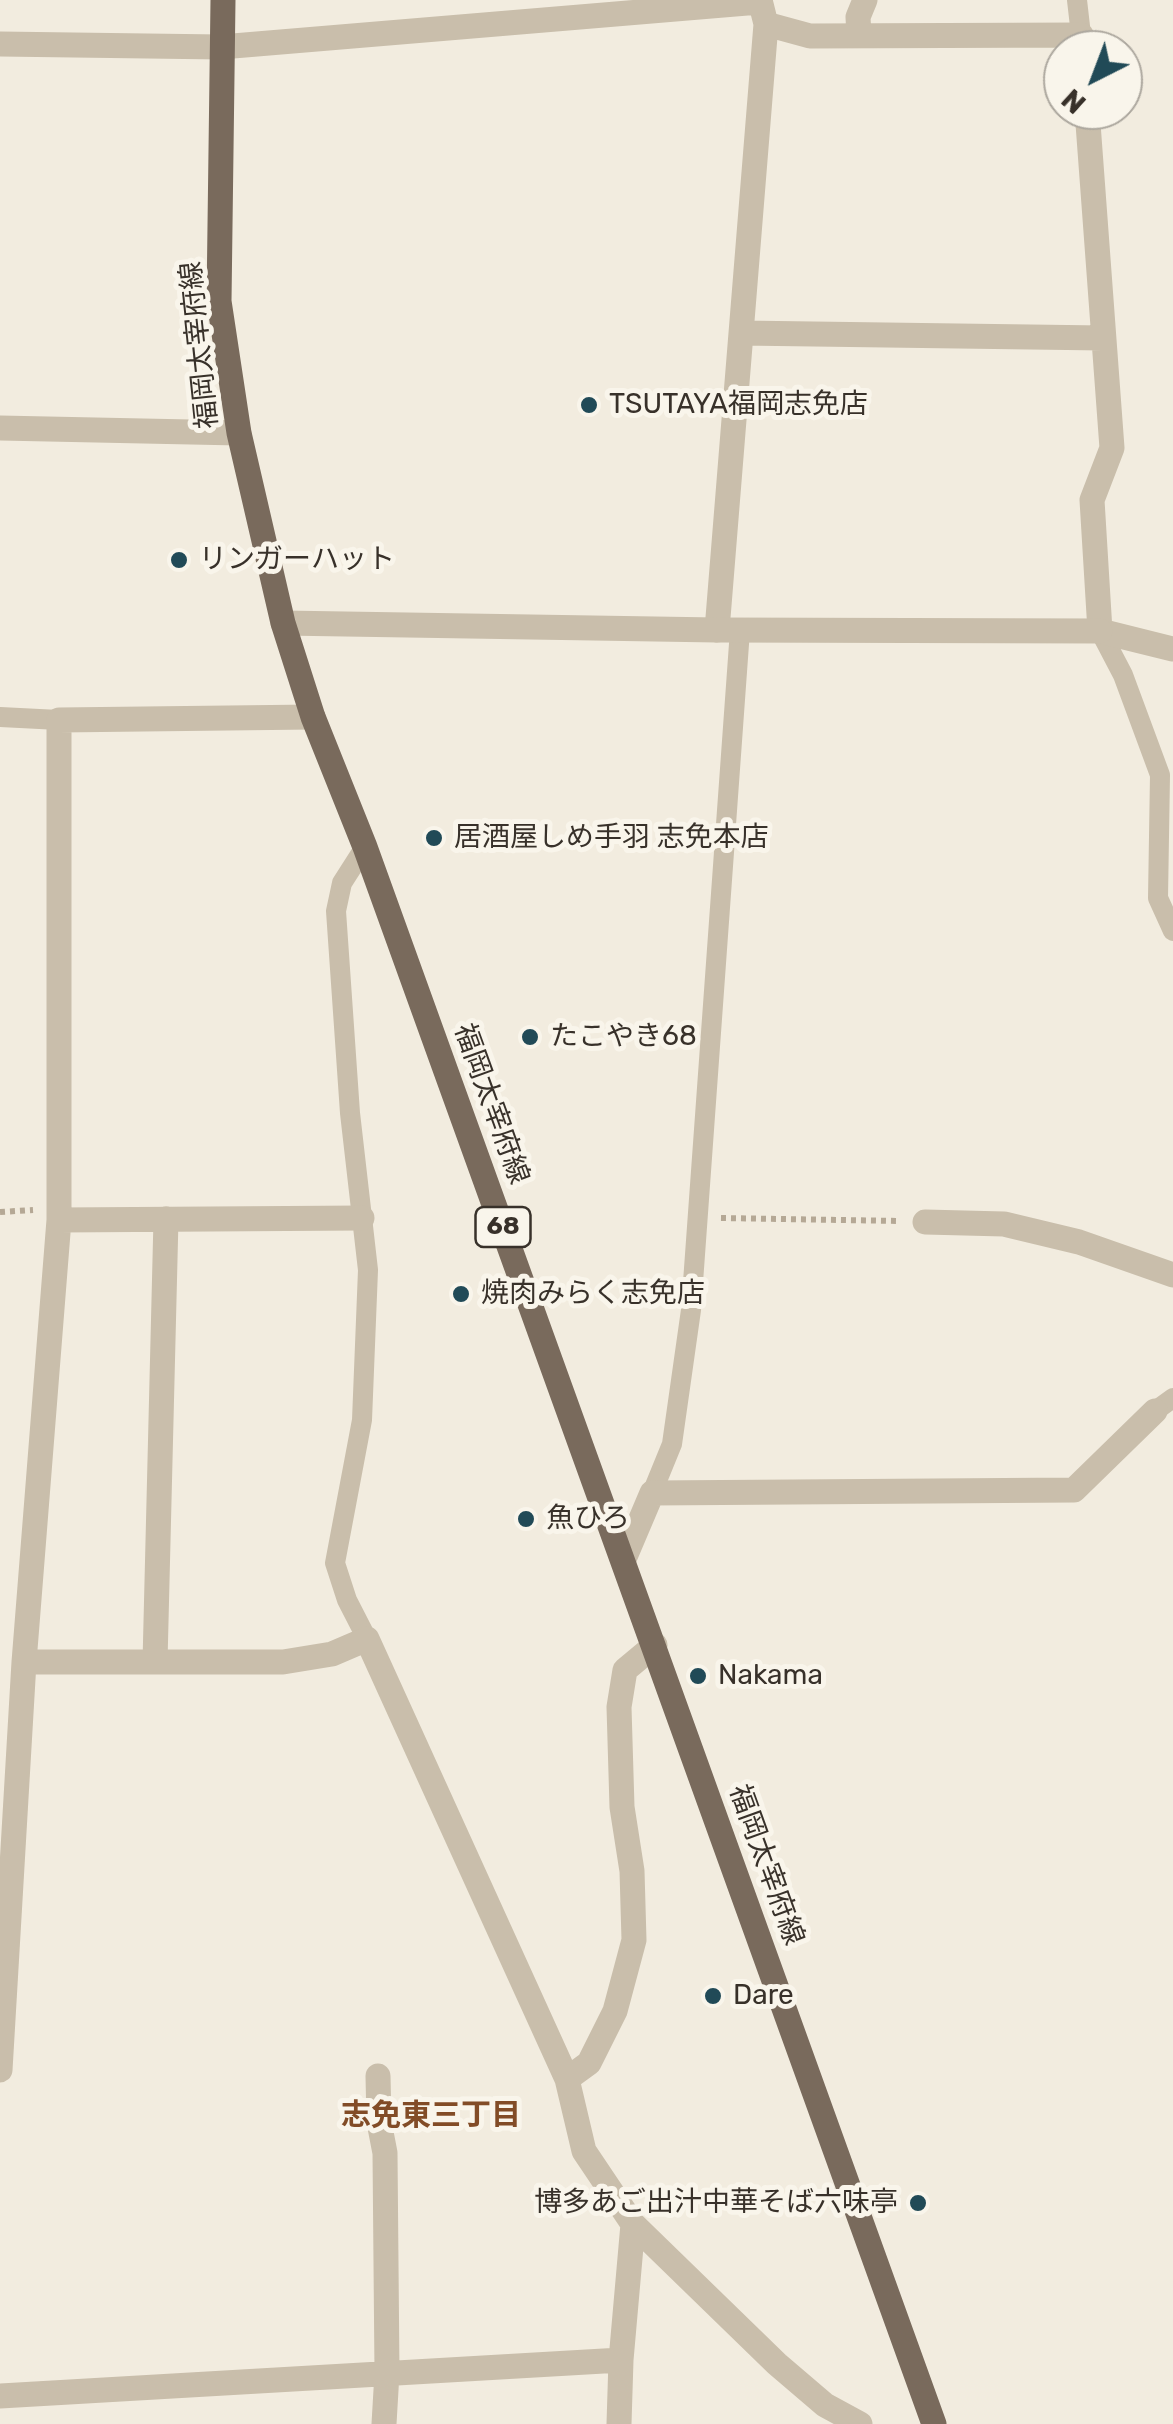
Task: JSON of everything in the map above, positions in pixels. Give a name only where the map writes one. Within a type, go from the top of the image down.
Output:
[{"type":"main road","name":"福岡太宰府線","points":[[223,0],[219,300],[239,432],[283,623],[312,717],[366,847],[934,2424]]},
{"type":"street","points":[[859,36],[858,17],[865,0]]},
{"type":"street","points":[[729,630],[741,333],[762,9]]},
{"type":"street","points":[[0,44],[221,47],[762,9],[810,36],[1043,42]]},
{"type":"street","points":[[1088,130],[1112,448],[1092,500],[1100,631]]},
{"type":"street","points":[[741,333],[1104,338]]},
{"type":"street","points":[[0,428],[239,432]]},
{"type":"street","points":[[283,623],[1100,631],[1173,649]]},
{"type":"street","points":[[0,2070],[24,1662],[59,1220],[59,720],[312,717]]},
{"type":"street","points":[[59,1220],[362,1218]]},
{"type":"street","points":[[155,1662],[166,1219]]},
{"type":"street","points":[[925,1222],[1004,1224],[1078,1242],[1173,1275]]},
{"type":"street","points":[[624,1559],[652,1494],[1074,1490],[1164,1404]]},
{"type":"street","points":[[24,1662],[283,1662],[332,1654],[367,1639],[567,2079],[584,2151],[633,2224],[777,2364],[826,2405],[860,2424]]},
{"type":"street","points":[[567,2079],[589,2063],[615,2011],[634,1940],[632,1871],[622,1806],[619,1707],[626,1670],[655,1645]]},
{"type":"street","points":[[378,2076],[379,2122],[385,2153],[388,2374],[384,2424]]},
{"type":"street","points":[[619,2424],[633,2224]]},
{"type":"street","points":[[0,2396],[621,2360]]},
{"type":"lane","points":[[1077,0],[1080,30]]},
{"type":"lane","points":[[652,1494],[672,1444],[691,1310],[729,630]]},
{"type":"lane","points":[[1100,631],[1123,676],[1160,775],[1158,898],[1173,930]]},
{"type":"lane","points":[[0,718],[59,720]]},
{"type":"lane","points":[[366,847],[342,882],[336,911],[350,1113],[368,1270],[362,1420],[335,1563],[347,1600],[367,1639]]},
{"type":"path","points":[[697,1217],[925,1222]]},
{"type":"place","name":"TSUTAYA福岡志免店","points":[[589,405]]},
{"type":"place","name":"リンガーハット","points":[[179,560]]},
{"type":"place","name":"居酒屋しめ手羽 志免本店","points":[[434,838]]},
{"type":"place","name":"たこやき68","points":[[530,1037]]},
{"type":"place","name":"焼肉みらく志免店","points":[[461,1294]]},
{"type":"place","name":"魚ひろ","points":[[526,1519]]},
{"type":"place","name":"Nakama","points":[[698,1676]]},
{"type":"place","name":"Dare","points":[[713,1996]]},
{"type":"place","name":"博多あご出汁中華そば六味亭","points":[[918,2203]]},
{"type":"district","name":"志免東三丁目","points":[[431,2116]]}]
